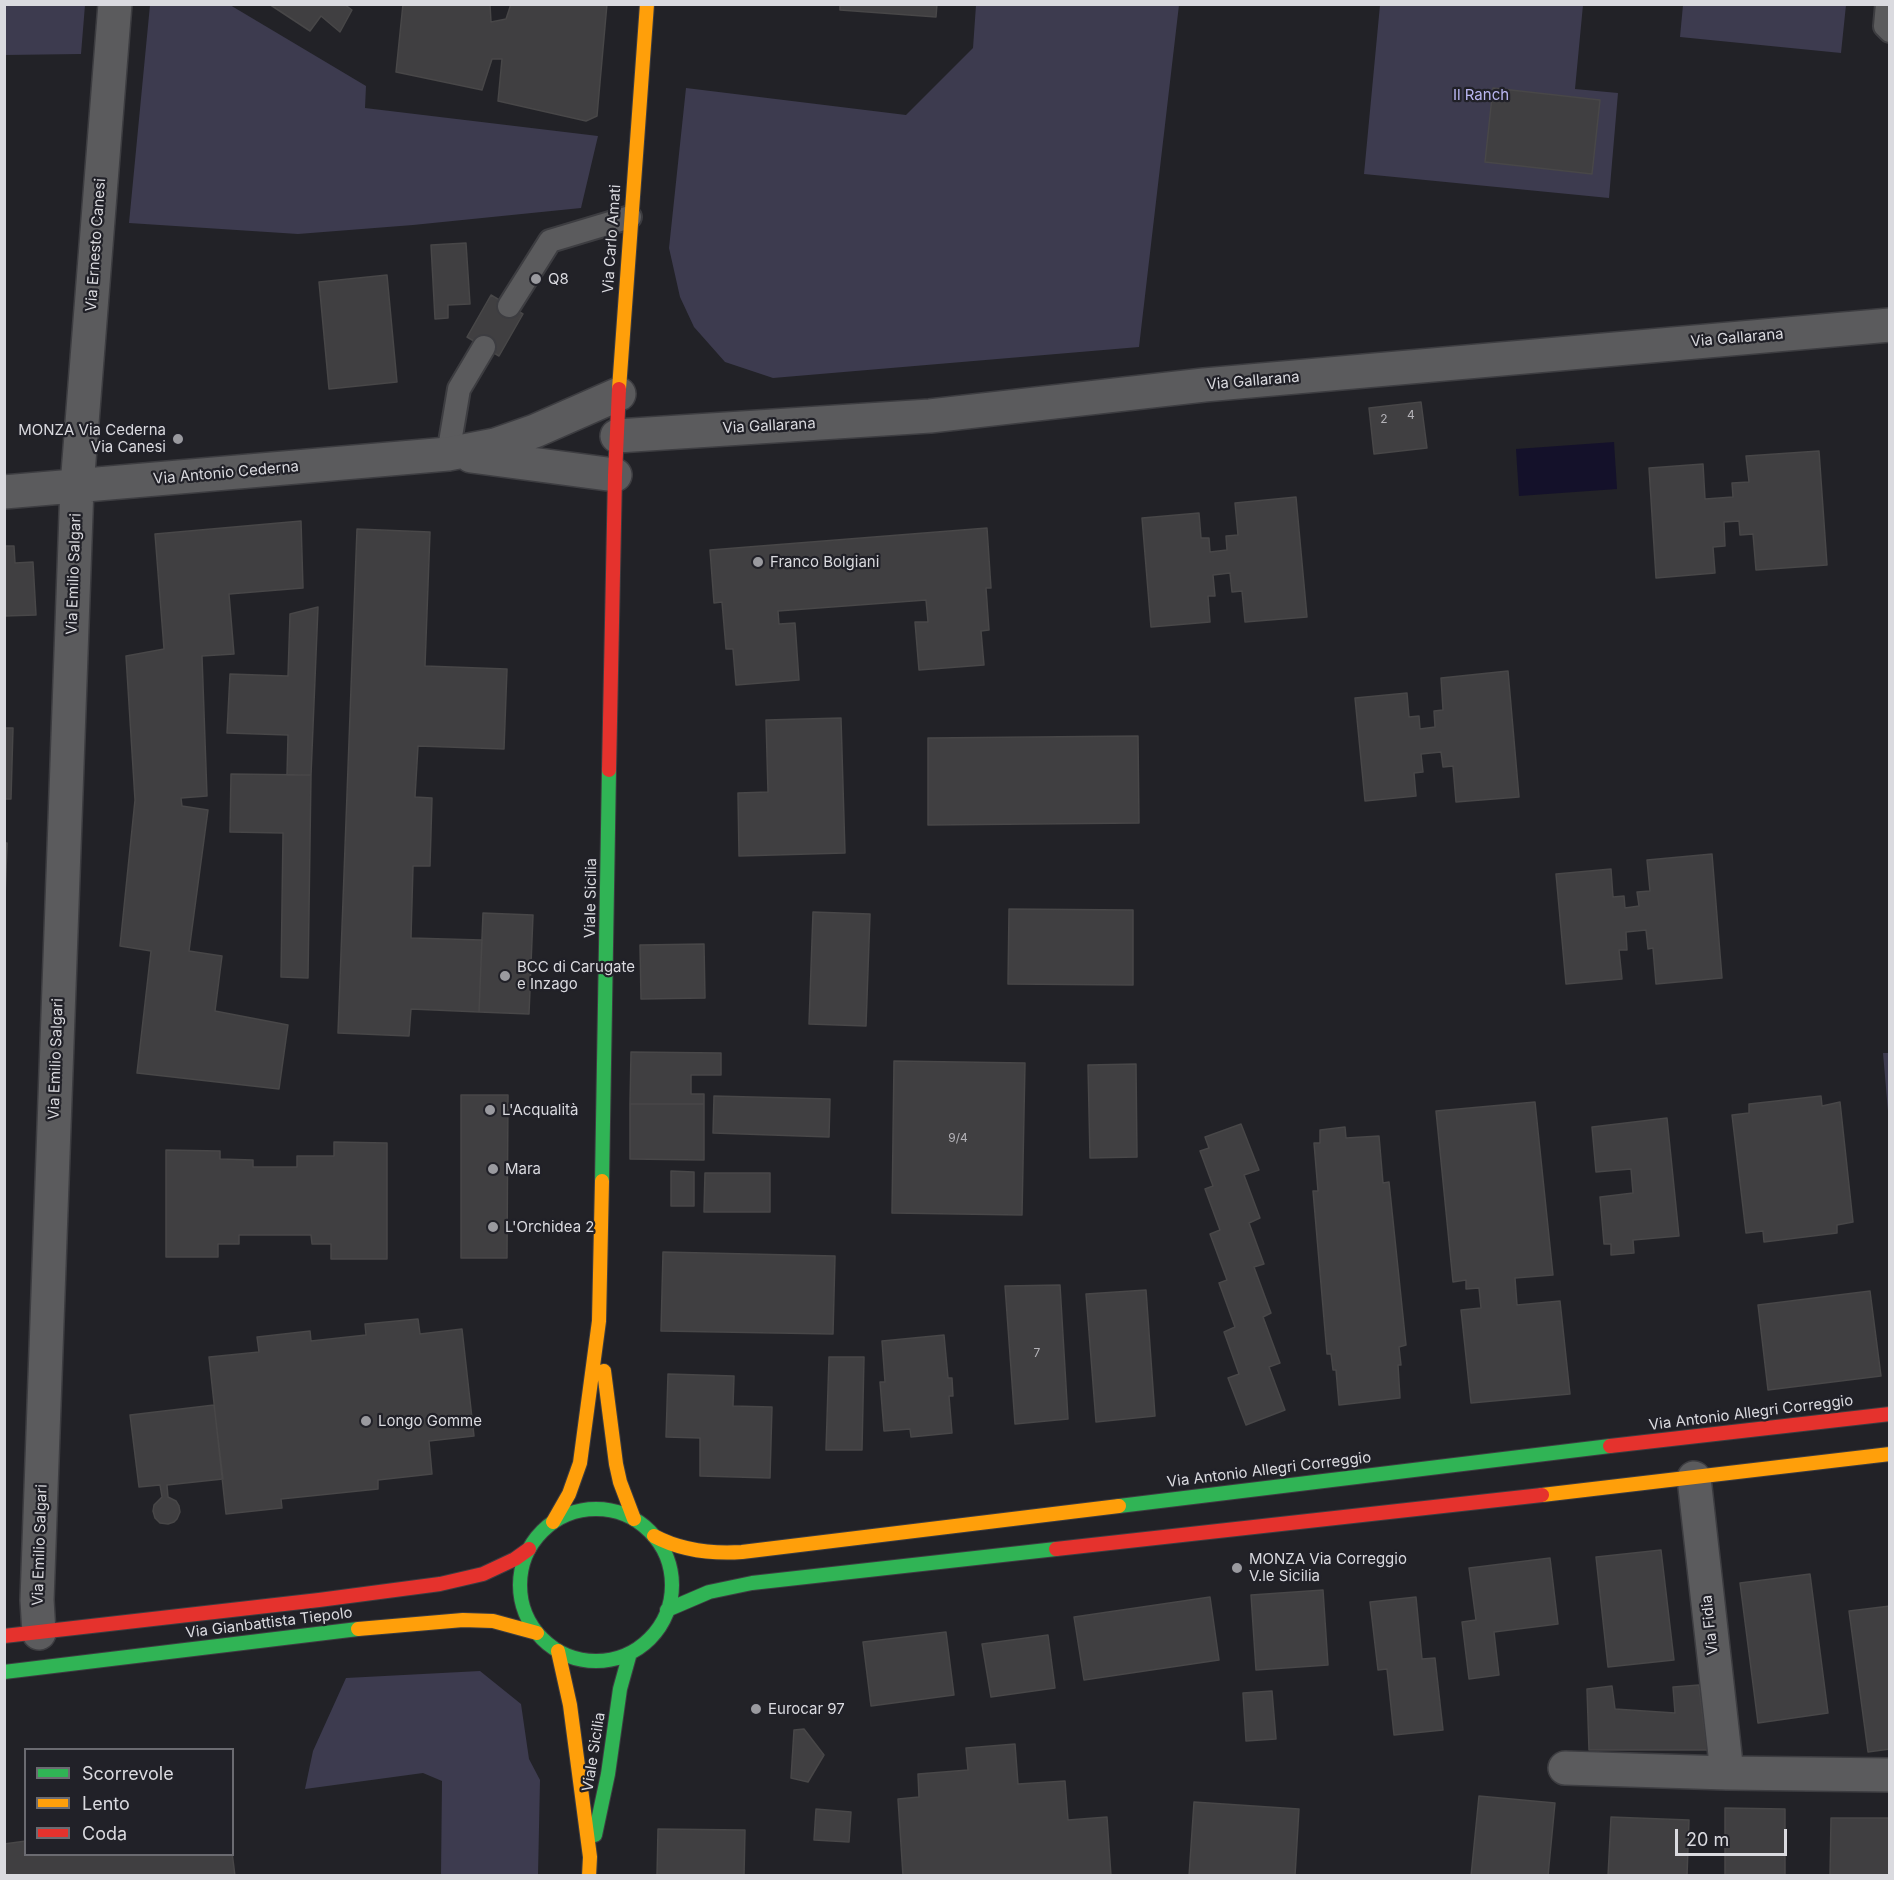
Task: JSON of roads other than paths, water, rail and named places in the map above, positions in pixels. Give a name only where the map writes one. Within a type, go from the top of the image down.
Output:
[{"type":"street","name":"Via Ernesto Canesi","points":[[77,486],[115,4]]},
{"type":"street","name":"Via Carlo Amati","points":[[615,475],[630,217],[647,4]]},
{"type":"street","name":"Via Gallarana","points":[[617,436],[930,416],[1204,385],[1890,325]]},
{"type":"street","name":"Via Antonio Cederna","points":[[4,492],[448,454],[495,445],[535,431],[619,394]]},
{"type":"street","name":"Via Antonio Cederna","points":[[448,454],[615,475]]},
{"type":"street","name":"Viale Sicilia","points":[[553,1521],[567,1500],[580,1463],[599,1321],[615,475]]},
{"type":"street","name":"Via Emilio Salgari","points":[[39,1633],[37,1600],[77,486]]},
{"type":"street","name":"Viale Sicilia","points":[[599,1321],[612,1447],[620,1482],[634,1519]]},
{"type":"street","name":"Via Antonio Allegri Correggio","points":[[654,1536],[682,1549],[742,1552],[1665,1439],[1890,1414]]},
{"type":"street","points":[[668,1610],[681,1602],[717,1590],[772,1580],[1694,1478],[1890,1454]]},
{"type":"street","name":"Via Fidia","points":[[1694,1478],[1727,1773]]},
{"type":"street","points":[[594,1508],[617,1511],[634,1519],[654,1536],[664,1551],[670,1569],[672,1592],[668,1610],[661,1624],[653,1635],[630,1653],[613,1659],[595,1661],[572,1657],[558,1651],[537,1633],[527,1617],[520,1596],[521,1571],[529,1549],[539,1533],[553,1521],[574,1511],[594,1508]]},
{"type":"street","name":"Via Gianbattista Tiepolo","points":[[4,1636],[440,1584],[483,1574],[515,1559],[529,1549]]},
{"type":"street","name":"Via Gianbattista Tiepolo","points":[[4,1672],[347,1630],[463,1620],[508,1623],[537,1633]]},
{"type":"street","name":"Viale Sicilia","points":[[558,1651],[570,1705],[590,1857]]},
{"type":"street","name":"Viale Sicilia","points":[[589,1875],[590,1857],[608,1774],[620,1689],[630,1653]]},
{"type":"street","points":[[1566,1768],[1890,1775]]},
{"type":"lane","points":[[1887,4],[1885,26],[1890,31]]},
{"type":"lane","points":[[509,306],[550,241],[630,217]]},
{"type":"lane","points":[[448,454],[459,389],[484,347]]},
{"type":"place","name":"Q8","points":[[536,279]]},
{"type":"place","name":"MONZA Via Cederna Via Canesi","points":[[178,439]]},
{"type":"place","name":"Franco Bolgiani","points":[[758,562]]},
{"type":"place","name":"BCC di Carugate e Inzago","points":[[505,976]]},
{"type":"place","name":"L'Acqualità","points":[[490,1110]]},
{"type":"place","name":"Mara","points":[[493,1169]]},
{"type":"place","name":"L'Orchidea 2","points":[[493,1227]]},
{"type":"place","name":"Longo Gomme","points":[[366,1421]]},
{"type":"place","name":"MONZA Via Correggio V.le Sicilia","points":[[1237,1568]]},
{"type":"place","name":"Eurocar 97","points":[[756,1709]]},
{"type":"park label","name":"Il Ranch","points":[[1481,95]]}]
